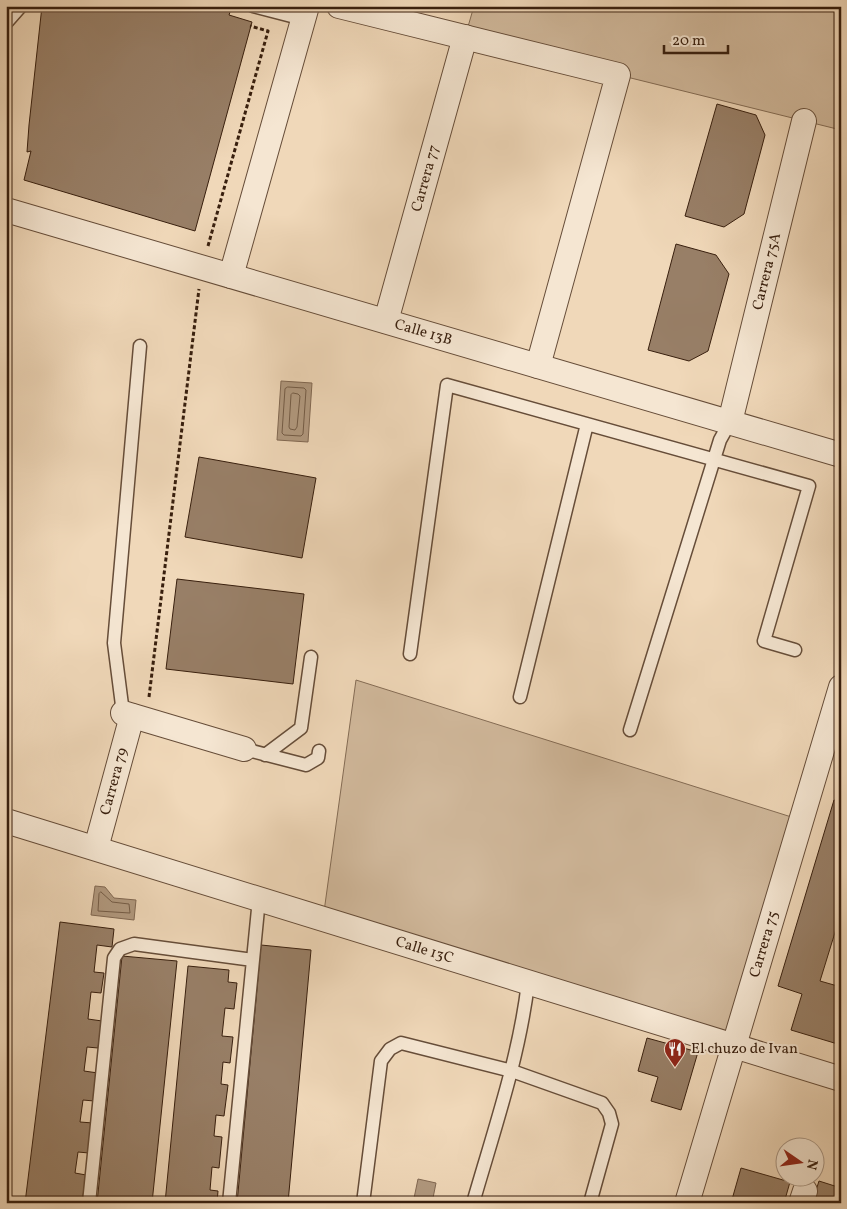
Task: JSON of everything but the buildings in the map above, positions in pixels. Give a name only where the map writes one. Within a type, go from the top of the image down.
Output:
[{"type":"street","points":[[339,6],[618,75],[538,366]]},
{"type":"street","points":[[231,276],[305,12]]},
{"type":"street","name":"Carrera 77","points":[[386,322],[465,37]]},
{"type":"street","name":"Carrera 75A","points":[[730,422],[804,121]]},
{"type":"street","name":"Calle 13B","points":[[6,210],[841,455]]},
{"type":"street","name":"Carrera 75","points":[[687,1203],[841,687]]},
{"type":"street","points":[[134,717],[255,752]]},
{"type":"street","name":"Carrera 79","points":[[96,848],[134,717]]},
{"type":"street","name":"Calle 13C","points":[[6,821],[841,1079]]},
{"type":"lane","points":[[6,23],[21,6]]},
{"type":"lane","points":[[253,6],[305,12]]},
{"type":"lane","points":[[134,717],[114,642],[140,346]]},
{"type":"lane","points":[[410,654],[447,385],[809,486],[764,641],[795,650]]},
{"type":"lane","points":[[630,730],[720,440],[730,422]]},
{"type":"lane","points":[[520,697],[587,424]]},
{"type":"lane","points":[[255,752],[301,728],[312,657]]},
{"type":"lane","points":[[255,752],[306,765],[318,758],[319,751]]},
{"type":"lane","points":[[230,1203],[259,900]]},
{"type":"lane","points":[[89,1203],[114,958],[120,949],[134,944],[253,960]]},
{"type":"lane","points":[[473,1203],[512,1071],[524,1018],[528,983]]},
{"type":"lane","points":[[363,1203],[381,1061],[390,1049],[401,1043],[512,1071],[602,1103],[609,1113],[612,1124],[590,1203]]},
{"type":"path","points":[[134,717],[202,268],[268,31],[250,26]]},
{"type":"shaded area","points":[[474,6],[841,6],[841,130],[465,37]]},
{"type":"shaded area","points":[[356,680],[801,820],[734,1046],[323,919]]},
{"type":"water","points":[[281,381],[312,383],[308,442],[277,440]]},
{"type":"water","points":[[95,886],[105,887],[114,898],[136,900],[134,920],[91,915]]},
{"type":"water","points":[[418,1179],[436,1183],[432,1203],[413,1203]]},
{"type":"place","name":"El chuzo de Ivan","points":[[675,1068]]}]
